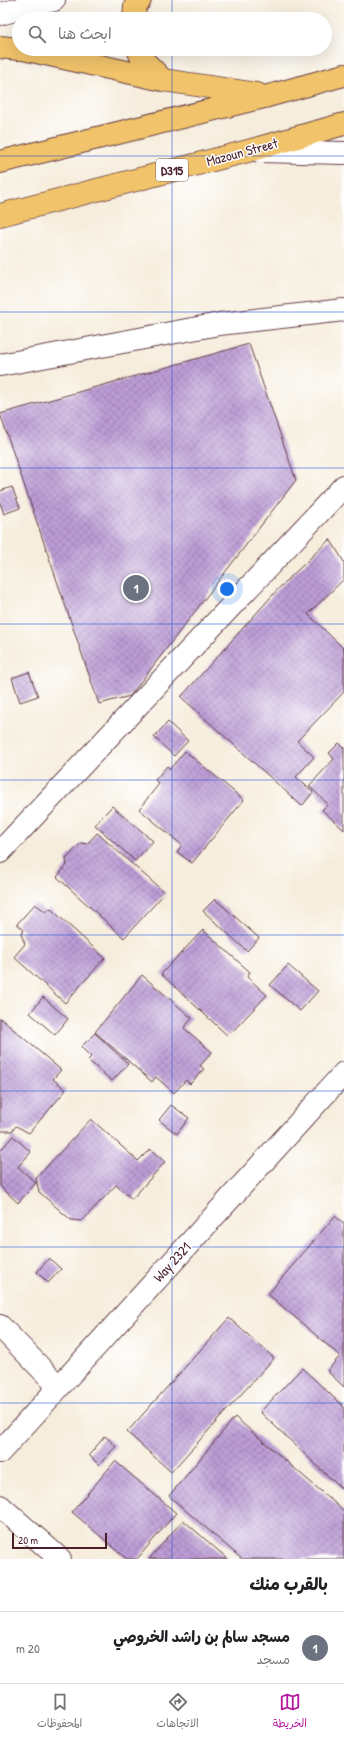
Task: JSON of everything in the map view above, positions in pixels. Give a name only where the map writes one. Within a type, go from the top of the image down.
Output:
[{"type":"main road","points":[[135,12],[135,6],[140,0]]},
{"type":"main road","points":[[0,47],[12,48]]},
{"type":"main road","points":[[55,56],[163,80],[268,96]]},
{"type":"main road","points":[[141,56],[163,80]]},
{"type":"main road","points":[[0,162],[268,96],[344,75]]},
{"type":"main road","name":"Mazoun Street","points":[[0,215],[248,151],[344,124]]},
{"type":"street","points":[[0,14],[54,0]]},
{"type":"street","points":[[248,151],[344,153]]},
{"type":"street","points":[[0,365],[219,324],[344,310]]},
{"type":"street","points":[[0,852],[344,486]]},
{"type":"street","name":"Way 2321","points":[[0,1452],[344,1072]]},
{"type":"street","points":[[0,1326],[60,1387]]},
{"type":"street","points":[[0,1506],[60,1559]]},
{"type":"building","points":[[249,344],[296,480],[130,696],[99,704],[0,414]]},
{"type":"building","points":[[12,487],[20,508],[4,514],[0,503],[0,491]]},
{"type":"building","points":[[330,539],[344,562],[344,579],[308,614],[344,649],[344,692],[297,741],[314,757],[296,777],[313,792],[302,806],[181,697],[279,588]]},
{"type":"building","points":[[29,672],[38,696],[20,702],[12,678]]},
{"type":"building","points":[[168,722],[188,741],[174,756],[154,737]]},
{"type":"building","points":[[339,743],[344,748],[344,830],[322,810],[328,804],[309,786],[334,759],[329,753]]},
{"type":"building","points":[[185,751],[244,800],[192,863],[177,852],[182,845],[139,809],[159,784],[155,780],[167,766],[170,769]]},
{"type":"building","points":[[112,806],[153,841],[135,861],[95,825]]},
{"type":"building","points":[[97,833],[165,893],[124,938],[57,877],[67,865],[66,859],[81,843],[87,844]]},
{"type":"building","points":[[215,899],[259,938],[247,951],[203,911]]},
{"type":"building","points":[[35,904],[46,912],[50,908],[105,958],[65,1003],[14,957],[25,944],[21,934],[24,930],[17,924]]},
{"type":"building","points":[[203,930],[250,972],[247,977],[267,995],[228,1036],[161,974]]},
{"type":"building","points":[[288,965],[318,991],[300,1011],[270,985]]},
{"type":"building","points":[[142,975],[192,1018],[184,1028],[212,1052],[200,1066],[204,1069],[190,1084],[186,1080],[174,1093],[156,1077],[152,1082],[95,1032]]},
{"type":"building","points":[[43,997],[68,1019],[55,1035],[30,1013]]},
{"type":"building","points":[[0,1018],[61,1070],[53,1079],[66,1090],[29,1133],[16,1126],[12,1131],[0,1131]]},
{"type":"building","points":[[95,1033],[128,1064],[112,1081],[88,1060],[91,1057],[81,1047]]},
{"type":"building","points":[[171,1105],[189,1118],[177,1134],[159,1120]]},
{"type":"building","points":[[91,1119],[138,1161],[150,1149],[165,1162],[132,1199],[116,1185],[82,1221],[71,1220],[39,1192],[36,1178]]},
{"type":"building","points":[[13,1136],[31,1152],[18,1167],[36,1183],[18,1203],[0,1186],[0,1151]]},
{"type":"building","points":[[335,1216],[344,1224],[344,1387],[327,1371],[340,1356],[268,1294]]},
{"type":"building","points":[[49,1258],[61,1269],[48,1283],[37,1272]]},
{"type":"building","points":[[229,1318],[274,1358],[171,1472],[127,1432]]},
{"type":"building","points":[[302,1368],[344,1407],[344,1491],[260,1412]]},
{"type":"building","points":[[235,1417],[344,1511],[344,1559],[242,1559],[169,1496]]},
{"type":"building","points":[[105,1436],[116,1446],[99,1465],[89,1455]]},
{"type":"building","points":[[115,1461],[176,1513],[137,1559],[127,1559],[72,1512]]},
{"type":"building","points":[[183,1520],[228,1559],[149,1559]]},
{"type":"place","name":"مسجد سالم بن راشد الخروصي","points":[[136,588]]}]
